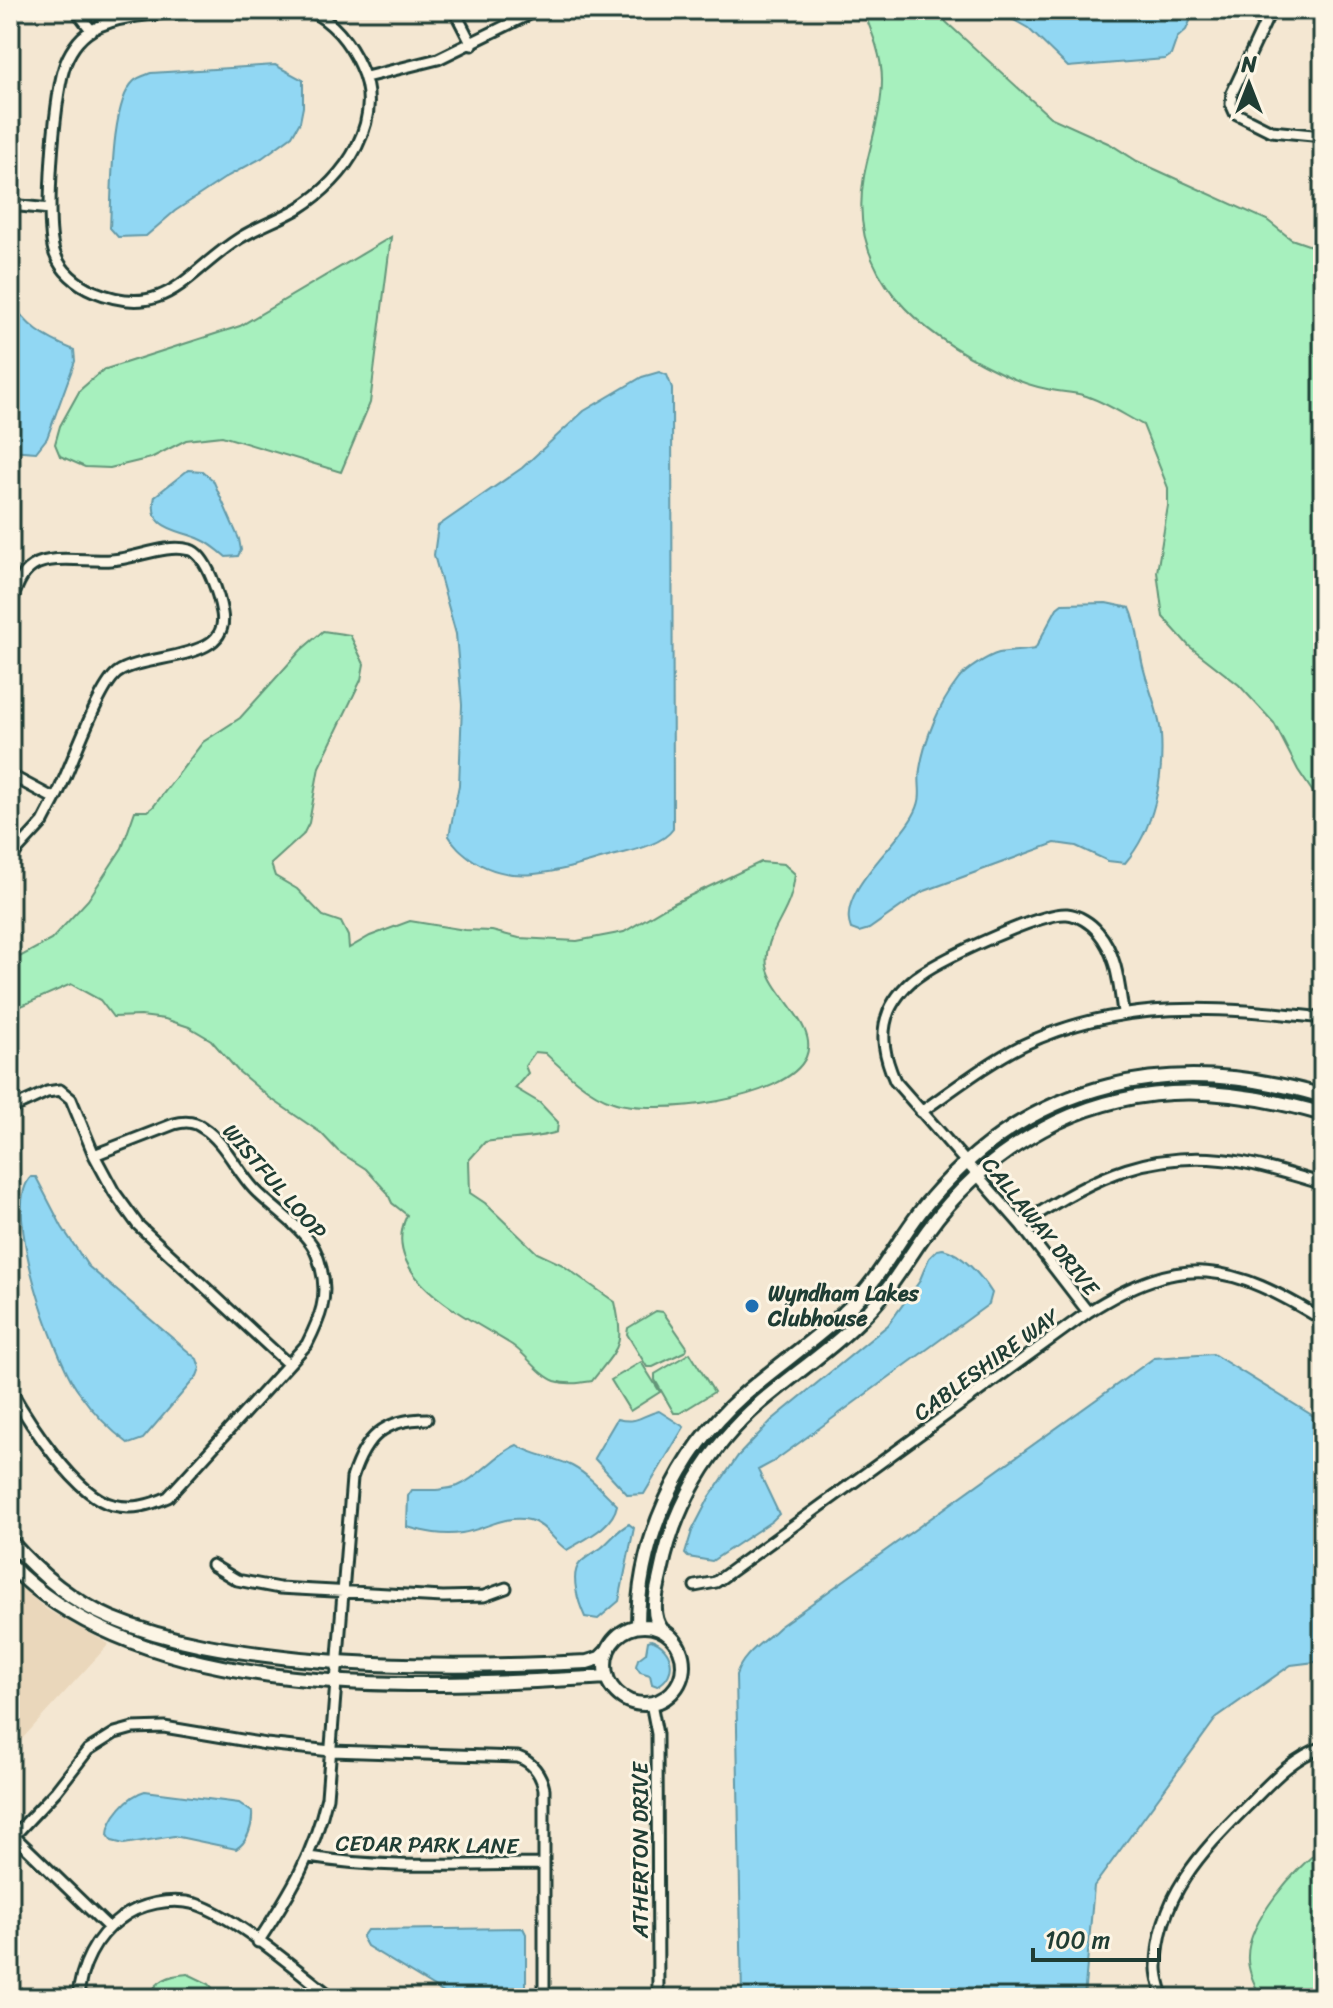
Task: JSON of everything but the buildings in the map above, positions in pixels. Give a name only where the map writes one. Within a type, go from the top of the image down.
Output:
[{"type":"street","points":[[76,10],[91,30]]},
{"type":"street","points":[[210,10],[118,19],[91,30],[74,47],[64,66],[59,88],[50,235],[55,256],[66,272],[84,288],[110,298],[135,300],[163,296],[186,284],[236,241],[300,207],[327,185],[350,159],[365,133],[369,106],[366,77],[354,53],[335,28],[308,10]]},
{"type":"street","points":[[454,10],[472,45]]},
{"type":"street","points":[[366,77],[438,59],[538,10]]},
{"type":"street","points":[[1271,10],[1232,93],[1231,104],[1235,113],[1271,131],[1323,136]]},
{"type":"street","points":[[1314,10],[1323,13]]},
{"type":"street","points":[[10,205],[50,209]]},
{"type":"street","points":[[10,607],[18,582],[36,564],[50,559],[116,560],[171,549],[191,550],[205,562],[222,613],[223,628],[217,639],[201,649],[132,665],[116,674],[103,689],[43,822],[10,858]]},
{"type":"street","points":[[10,775],[55,799]]},
{"type":"street","name":"CALLAWAY DRIVE","points":[[1088,1312],[1021,1225],[895,1081],[885,1059],[883,1034],[889,1010],[903,989],[921,974],[1003,933],[1050,916],[1066,914],[1081,918],[1098,930],[1115,963],[1123,1012]]},
{"type":"street","points":[[921,1112],[984,1067],[1024,1045],[1123,1012],[1175,1008],[1239,1009],[1323,1018]]},
{"type":"street","points":[[638,1626],[643,1570],[659,1516],[696,1448],[739,1399],[848,1309],[868,1288],[927,1203],[966,1163],[1000,1136],[1037,1114],[1082,1094],[1117,1084],[1178,1075],[1263,1080],[1323,1096]]},
{"type":"street","points":[[10,1109],[47,1092],[60,1090],[71,1099],[94,1155],[114,1192],[138,1225],[288,1364]]},
{"type":"street","points":[[607,1651],[607,1677],[623,1697],[636,1703],[651,1703],[671,1693],[683,1672],[683,1658],[679,1647],[662,1630],[654,1613],[664,1554],[690,1489],[709,1459],[749,1413],[859,1321],[893,1284],[941,1213],[978,1175],[1012,1148],[1058,1122],[1097,1108],[1158,1094],[1187,1091],[1229,1093],[1279,1101],[1323,1114]]},
{"type":"street","name":"WISTFUL LOOP","points":[[10,1389],[58,1460],[94,1496],[110,1505],[149,1506],[168,1497],[307,1344],[320,1317],[325,1295],[314,1247],[301,1231],[254,1189],[216,1138],[201,1126],[186,1121],[94,1155]]},
{"type":"street","points":[[1021,1225],[1068,1193],[1108,1175],[1160,1160],[1207,1158],[1245,1163],[1323,1184]]},
{"type":"street","name":"CABLESHIRE WAY","points":[[695,1586],[716,1582],[1088,1312],[1138,1284],[1174,1274],[1209,1272],[1256,1283],[1278,1292],[1323,1320]]},
{"type":"street","points":[[739,1399],[749,1413]]},
{"type":"street","points":[[258,1942],[309,1857],[319,1833],[327,1797],[352,1478],[358,1459],[374,1436],[390,1423],[427,1419]]},
{"type":"street","points":[[10,1541],[48,1579],[110,1617],[181,1641],[224,1650],[408,1666],[527,1665],[587,1662],[600,1658],[618,1635],[638,1626],[662,1630]]},
{"type":"street","points":[[10,1565],[43,1596],[60,1607],[122,1639],[193,1661],[242,1670],[336,1680],[443,1684],[527,1683],[607,1677]]},
{"type":"street","points":[[212,1565],[237,1580],[279,1588],[343,1593],[484,1596],[506,1588]]},
{"type":"street","points":[[60,1607],[68,1594]]},
{"type":"street","name":"ATHERTON DRIVE","points":[[651,1703],[657,1734],[658,1998]]},
{"type":"street","points":[[108,1927],[12,1838],[56,1791],[88,1750],[125,1729],[164,1727],[331,1751],[522,1758],[537,1771],[544,1789],[544,1998]]},
{"type":"street","points":[[1163,1998],[1157,1969],[1163,1924],[1183,1878],[1200,1854],[1285,1768],[1323,1747]]},
{"type":"street","name":"CEDAR PARK LANE","points":[[309,1857],[336,1862],[400,1865],[543,1864]]},
{"type":"street","points":[[78,1998],[88,1955],[108,1927],[134,1909],[167,1902],[193,1903],[221,1915],[333,1998]]},
{"type":"shaded area","points":[[10,1578],[46,1609],[109,1644],[10,1752]]},
{"type":"green space","points":[[863,10],[941,10],[946,22],[1050,117],[1110,144],[1137,161],[1267,220],[1291,239],[1323,250],[1323,807],[1298,770],[1274,723],[1239,685],[1189,646],[1163,617],[1157,572],[1168,488],[1143,425],[1091,398],[1041,388],[1006,376],[971,358],[918,320],[896,298],[878,272],[867,244],[861,212],[864,176],[880,104],[882,71]]},
{"type":"green space","points":[[391,237],[370,403],[341,472],[222,436],[186,440],[151,458],[110,468],[85,467],[60,456],[55,444],[60,426],[80,390],[103,370],[240,326]]},
{"type":"green space","points":[[323,631],[350,635],[364,664],[361,680],[319,767],[309,823],[303,835],[271,864],[275,876],[297,889],[323,916],[341,922],[348,936],[349,948],[370,936],[410,921],[492,931],[519,938],[577,941],[624,932],[666,907],[761,862],[784,864],[795,874],[791,895],[771,939],[767,957],[767,966],[777,989],[806,1034],[806,1057],[794,1072],[773,1085],[717,1101],[687,1106],[632,1106],[594,1094],[545,1053],[535,1052],[525,1066],[528,1073],[515,1088],[540,1103],[558,1122],[557,1132],[485,1142],[469,1160],[470,1193],[485,1203],[537,1253],[561,1264],[615,1302],[619,1328],[617,1345],[592,1381],[569,1383],[549,1378],[512,1345],[432,1294],[416,1277],[405,1258],[401,1238],[407,1215],[392,1203],[387,1192],[366,1169],[338,1151],[321,1133],[270,1098],[238,1071],[211,1040],[189,1027],[165,1019],[113,1017],[100,1000],[71,984],[10,1011],[10,962],[51,940],[88,900],[122,848],[135,811],[148,811],[153,807],[203,742],[240,718],[301,650]]},
{"type":"green space","points":[[656,1311],[663,1312],[687,1347],[686,1351],[647,1367],[627,1334],[628,1328]]},
{"type":"green space","points":[[690,1353],[714,1392],[680,1413],[674,1413],[655,1380],[655,1374]]},
{"type":"green space","points":[[641,1362],[660,1392],[630,1411],[611,1380]]},
{"type":"green space","points":[[1323,1848],[1323,1998],[1261,1998],[1248,1961],[1250,1942],[1256,1927],[1287,1881]]},
{"type":"green space","points":[[188,1974],[209,1984],[221,1998],[148,1998],[164,1980]]},
{"type":"water","points":[[996,10],[1195,10],[1186,30],[1177,38],[1171,55],[1165,59],[1068,67],[1028,28]]},
{"type":"water","points":[[275,65],[303,80],[303,107],[300,122],[292,136],[175,211],[146,236],[118,237],[110,228],[116,128],[126,92],[134,81],[151,73]]},
{"type":"water","points":[[10,299],[37,330],[74,350],[75,361],[47,438],[36,452],[10,450]]},
{"type":"water","points":[[659,372],[667,375],[672,388],[673,829],[646,847],[540,874],[504,873],[487,868],[464,853],[449,836],[459,785],[462,705],[456,634],[434,555],[438,526],[522,468],[584,411],[642,377]]},
{"type":"water","points":[[188,470],[202,471],[213,480],[239,539],[241,550],[238,556],[226,557],[204,541],[166,526],[155,516],[155,496]]},
{"type":"water","points":[[1106,603],[1130,608],[1161,734],[1161,768],[1155,803],[1143,835],[1125,863],[1108,861],[1076,846],[1055,843],[922,892],[869,929],[859,932],[851,929],[849,915],[860,886],[917,809],[925,746],[939,711],[961,676],[994,655],[1035,649],[1062,604]]},
{"type":"water","points":[[31,1177],[36,1177],[62,1227],[88,1266],[197,1359],[200,1368],[197,1376],[143,1439],[129,1444],[115,1433],[89,1406],[68,1374],[45,1317],[26,1249],[23,1193]]},
{"type":"water","points":[[943,1249],[957,1255],[977,1273],[992,1293],[989,1304],[758,1470],[779,1514],[772,1521],[712,1561],[688,1557],[685,1554],[692,1531],[709,1498],[738,1456],[772,1420],[888,1325],[919,1282],[929,1258],[937,1250]]},
{"type":"water","points":[[1213,1354],[1323,1422],[1323,1661],[1291,1665],[1217,1717],[1094,1886],[1084,1998],[742,1998],[736,1675],[743,1660],[779,1627],[1154,1358]]},
{"type":"water","points":[[659,1411],[684,1427],[644,1494],[628,1495],[594,1458],[617,1419],[634,1420]]},
{"type":"water","points":[[517,1445],[572,1466],[584,1474],[617,1505],[610,1520],[597,1532],[567,1550],[540,1525],[529,1520],[512,1519],[455,1534],[407,1527],[408,1496],[412,1490],[458,1486]]},
{"type":"water","points":[[629,1524],[634,1528],[619,1601],[598,1619],[585,1617],[576,1590],[577,1568]]},
{"type":"water","points":[[651,1640],[664,1649],[671,1668],[664,1681],[657,1686],[652,1684],[650,1675],[640,1672],[636,1666]]},
{"type":"water","points":[[145,1791],[239,1803],[252,1812],[248,1834],[236,1849],[174,1836],[124,1844],[112,1841],[108,1835],[115,1815],[132,1797]]},
{"type":"water","points":[[523,1928],[526,1934],[526,1998],[452,1998],[367,1946],[362,1937],[367,1930]]},
{"type":"water","points":[[17,1932],[22,1948],[10,1998],[10,1934]]},
{"type":"place","name":"Wyndham Lakes Clubhouse","points":[[752,1306]]}]
